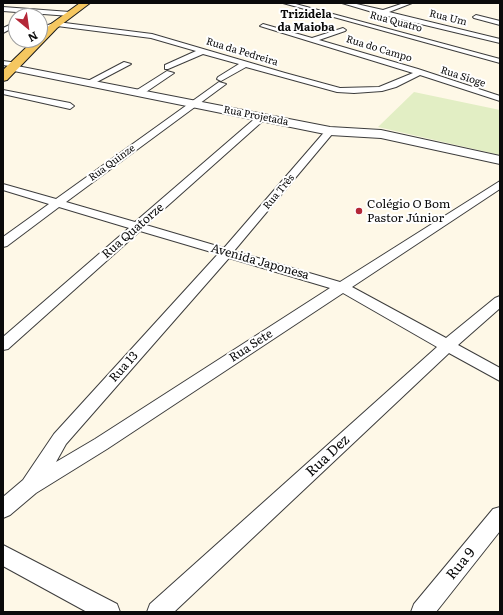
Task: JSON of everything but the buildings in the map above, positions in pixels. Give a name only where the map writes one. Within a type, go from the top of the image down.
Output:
[{"type":"main road","points":[[48,30],[86,3]]},
{"type":"main road","points":[[3,77],[10,65],[28,48]]},
{"type":"street","name":"Rua Quatro","points":[[286,3],[500,60]]},
{"type":"street","name":"Rua Um","points":[[346,3],[500,41]]},
{"type":"street","points":[[395,3],[406,4]]},
{"type":"street","name":"Rua do Campo","points":[[356,21],[406,4]]},
{"type":"street","points":[[3,9],[70,14]]},
{"type":"street","points":[[476,17],[500,23]]},
{"type":"street","name":"Rua da Pedreira","points":[[56,25],[152,36],[326,87],[354,91],[379,89],[393,85],[419,73]]},
{"type":"street","name":"Rua do Campo","points":[[263,26],[419,73]]},
{"type":"street","points":[[313,40],[343,30]]},
{"type":"street","points":[[140,92],[169,70],[203,51]]},
{"type":"street","points":[[90,82],[127,64]]},
{"type":"street","name":"Rua Quinze","points":[[3,243],[195,103],[245,64]]},
{"type":"street","name":"Rua Projetada","points":[[10,65],[330,131],[381,134],[500,160]]},
{"type":"street","name":"Rua Sioge","points":[[419,73],[500,99]]},
{"type":"street","points":[[3,92],[70,106]]},
{"type":"street","name":"Rua Quatorze","points":[[3,345],[262,117]]},
{"type":"street","name":"Rua Três","points":[[228,252],[330,131]]},
{"type":"street","name":"Rua Sete","points":[[3,509],[29,487],[101,444],[500,184]]},
{"type":"street","name":"Avenida Japonesa","points":[[3,187],[342,286],[500,375]]},
{"type":"street","name":"Rua 13","points":[[29,487],[60,439],[228,252]]},
{"type":"street","name":"Rua Dez","points":[[158,612],[448,345],[500,301]]},
{"type":"street","name":"Rua 9","points":[[422,612],[500,516]]},
{"type":"street","points":[[3,555],[109,612]]},
{"type":"green space","points":[[414,92],[500,110],[500,155],[378,127]]},
{"type":"place","name":"Colégio O Bom Pastor Júnior","points":[[359,211]]},
{"type":"district","name":"Trizidela da Maioba","points":[[306,21]]}]
